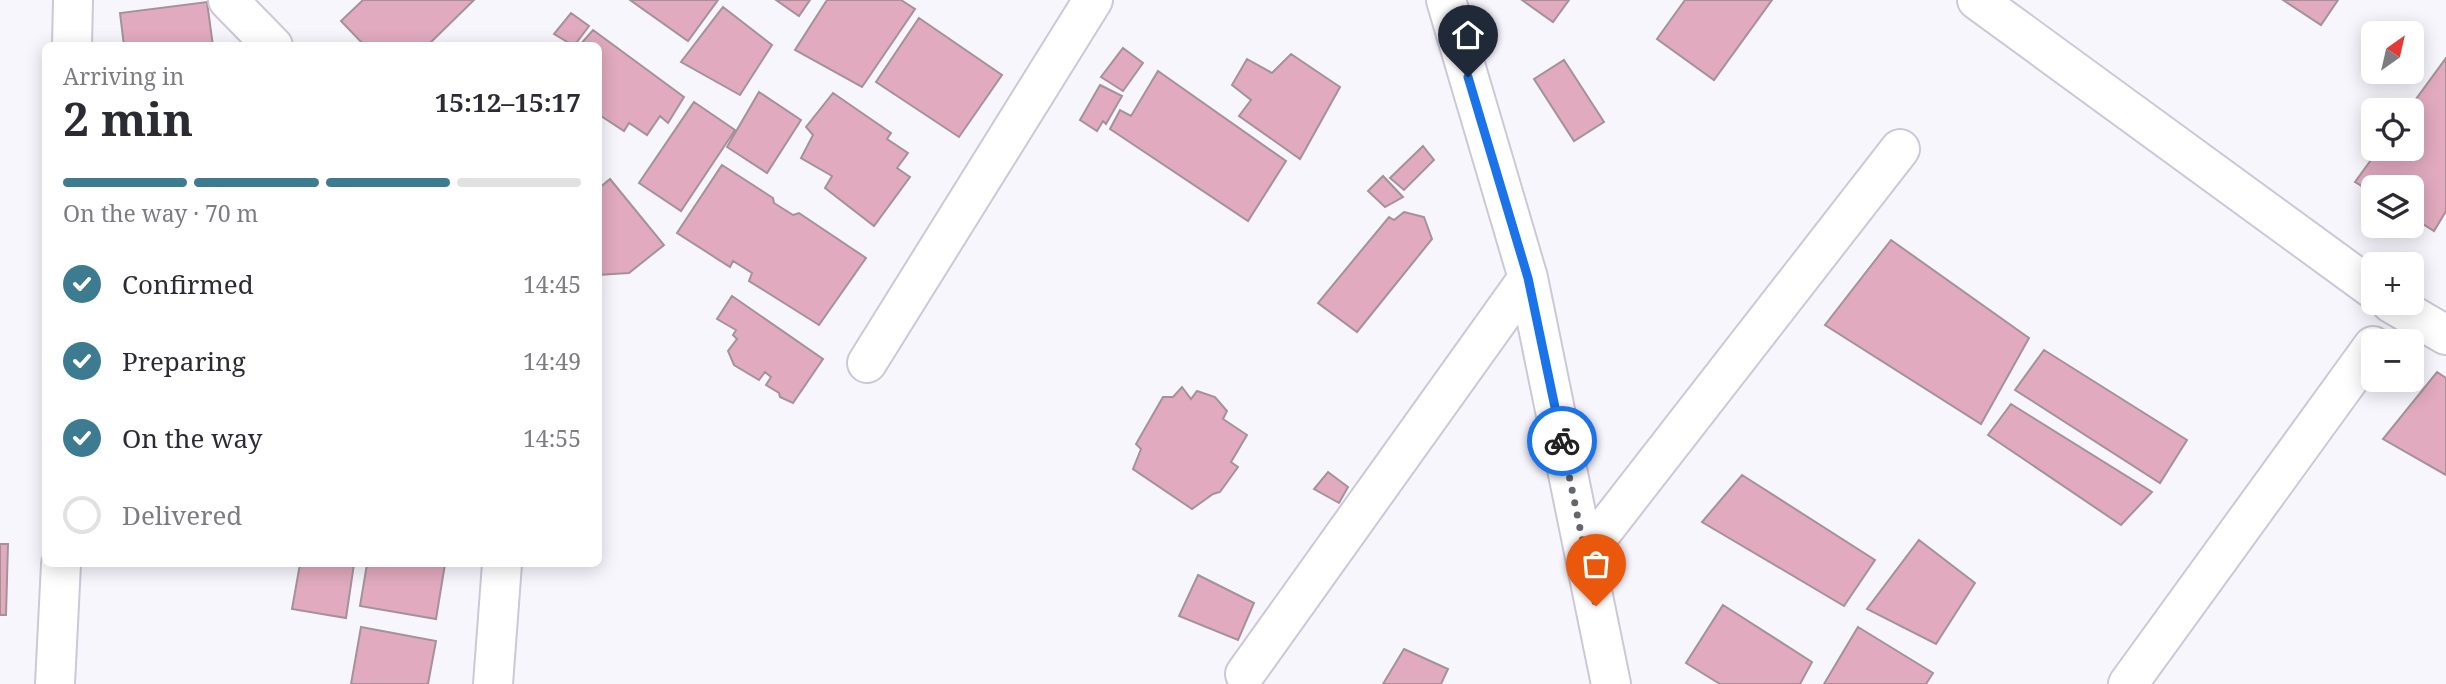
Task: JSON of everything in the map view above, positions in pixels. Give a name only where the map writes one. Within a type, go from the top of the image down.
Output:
[{"type":"street","points":[[72,42],[73,0]]},
{"type":"street","points":[[228,0],[269,42]]},
{"type":"street","points":[[867,363],[1093,0]]},
{"type":"street","points":[[1446,0],[1528,278],[1611,684]]},
{"type":"street","points":[[1977,0],[2361,280]]},
{"type":"street","points":[[1585,554],[1900,149]]},
{"type":"street","points":[[1245,674],[1528,278]]},
{"type":"street","points":[[2413,315],[2446,335]]},
{"type":"street","points":[[2128,684],[2361,363]]},
{"type":"street","points":[[55,684],[61,567]]},
{"type":"street","points":[[493,684],[502,567]]},
{"type":"building","points":[[363,0],[474,0],[431,42],[361,42],[341,21]]},
{"type":"building","points":[[630,0],[718,0],[688,41]]},
{"type":"building","points":[[776,0],[810,0],[799,16]]},
{"type":"building","points":[[827,0],[901,0],[915,9],[862,87],[795,50]]},
{"type":"building","points":[[1522,0],[1569,0],[1553,22]]},
{"type":"building","points":[[1685,0],[1772,0],[1714,80],[1657,39]]},
{"type":"building","points":[[2283,0],[2338,0],[2321,25]]},
{"type":"building","points":[[207,2],[212,42],[124,42],[120,13]]},
{"type":"building","points":[[723,7],[772,45],[740,95],[681,62]]},
{"type":"building","points":[[571,13],[589,26],[577,42],[567,42],[554,34]]},
{"type":"building","points":[[919,18],[1002,75],[959,137],[876,82]]},
{"type":"building","points":[[593,30],[684,97],[668,123],[660,116],[647,135],[629,123],[624,131],[602,117],[602,42],[582,42]]},
{"type":"building","points":[[1123,48],[1143,63],[1123,91],[1101,77]]},
{"type":"building","points":[[1291,54],[1340,87],[1300,159],[1239,116],[1251,100],[1232,85],[1247,59],[1272,73]]},
{"type":"building","points":[[2446,58],[2446,211],[2434,231],[2424,225],[2424,175],[2361,175],[2361,186],[2355,182],[2370,161],[2424,161],[2424,98],[2417,98]]},
{"type":"building","points":[[1564,60],[1604,122],[1574,141],[1534,79]]},
{"type":"building","points":[[1158,71],[1286,161],[1248,221],[1110,129],[1120,110],[1131,116]]},
{"type":"building","points":[[1100,85],[1122,96],[1106,124],[1103,121],[1097,131],[1080,120]]},
{"type":"building","points":[[759,92],[801,120],[767,173],[727,147]]},
{"type":"building","points":[[833,93],[891,133],[887,139],[908,153],[897,168],[910,177],[874,226],[825,188],[832,176],[801,158],[813,135],[806,127]]},
{"type":"building","points":[[694,102],[735,130],[681,211],[639,183]]},
{"type":"building","points":[[1423,146],[1434,160],[1404,190],[1390,178]]},
{"type":"building","points":[[722,165],[773,198],[774,203],[793,215],[799,213],[866,258],[819,325],[749,281],[752,273],[733,261],[730,267],[677,233]]},
{"type":"building","points":[[1383,176],[1403,197],[1385,207],[1368,191]]},
{"type":"building","points":[[610,179],[664,245],[629,273],[602,275],[602,186]]},
{"type":"building","points":[[1404,212],[1424,217],[1432,239],[1357,332],[1318,303],[1389,217],[1394,220]]},
{"type":"building","points":[[1891,240],[2029,338],[1981,424],[1825,325]]},
{"type":"building","points":[[732,296],[823,359],[793,403],[780,397],[779,393],[766,385],[771,377],[765,372],[759,380],[734,365],[728,351],[737,339],[733,335],[736,330],[717,319]]},
{"type":"building","points":[[2044,350],[2187,440],[2160,483],[2015,390]]},
{"type":"building","points":[[2437,372],[2446,378],[2446,475],[2383,439],[2421,392],[2424,392],[2424,388]]},
{"type":"building","points":[[1182,387],[1191,399],[1197,391],[1215,397],[1227,411],[1223,419],[1247,435],[1231,462],[1238,467],[1220,492],[1192,509],[1133,469],[1141,449],[1136,444],[1163,397],[1173,397]]},
{"type":"building","points":[[2011,404],[2152,492],[2121,525],[1988,435]]},
{"type":"building","points":[[1328,472],[1348,487],[1339,503],[1314,489]]},
{"type":"building","points":[[1742,475],[1875,560],[1844,606],[1702,522]]},
{"type":"building","points":[[1919,540],[1975,583],[1936,644],[1867,609]]},
{"type":"building","points":[[0,544],[8,544],[6,615],[0,615]]},
{"type":"building","points":[[299,567],[354,567],[346,618],[292,609]]},
{"type":"building","points":[[366,567],[445,567],[436,619],[360,606]]},
{"type":"building","points":[[1198,575],[1254,603],[1238,640],[1179,616]]},
{"type":"building","points":[[1723,605],[1812,662],[1800,684],[1720,684],[1686,663]]},
{"type":"building","points":[[361,627],[436,641],[428,684],[351,684]]},
{"type":"building","points":[[1858,627],[1933,673],[1926,684],[1824,684]]},
{"type":"building","points":[[1404,649],[1448,669],[1441,684],[1383,684]]},
{"type":"way so far","points":[[1562,441],[1596,606]]},
{"type":"route","points":[[1468,77],[1528,278],[1562,441]]}]
